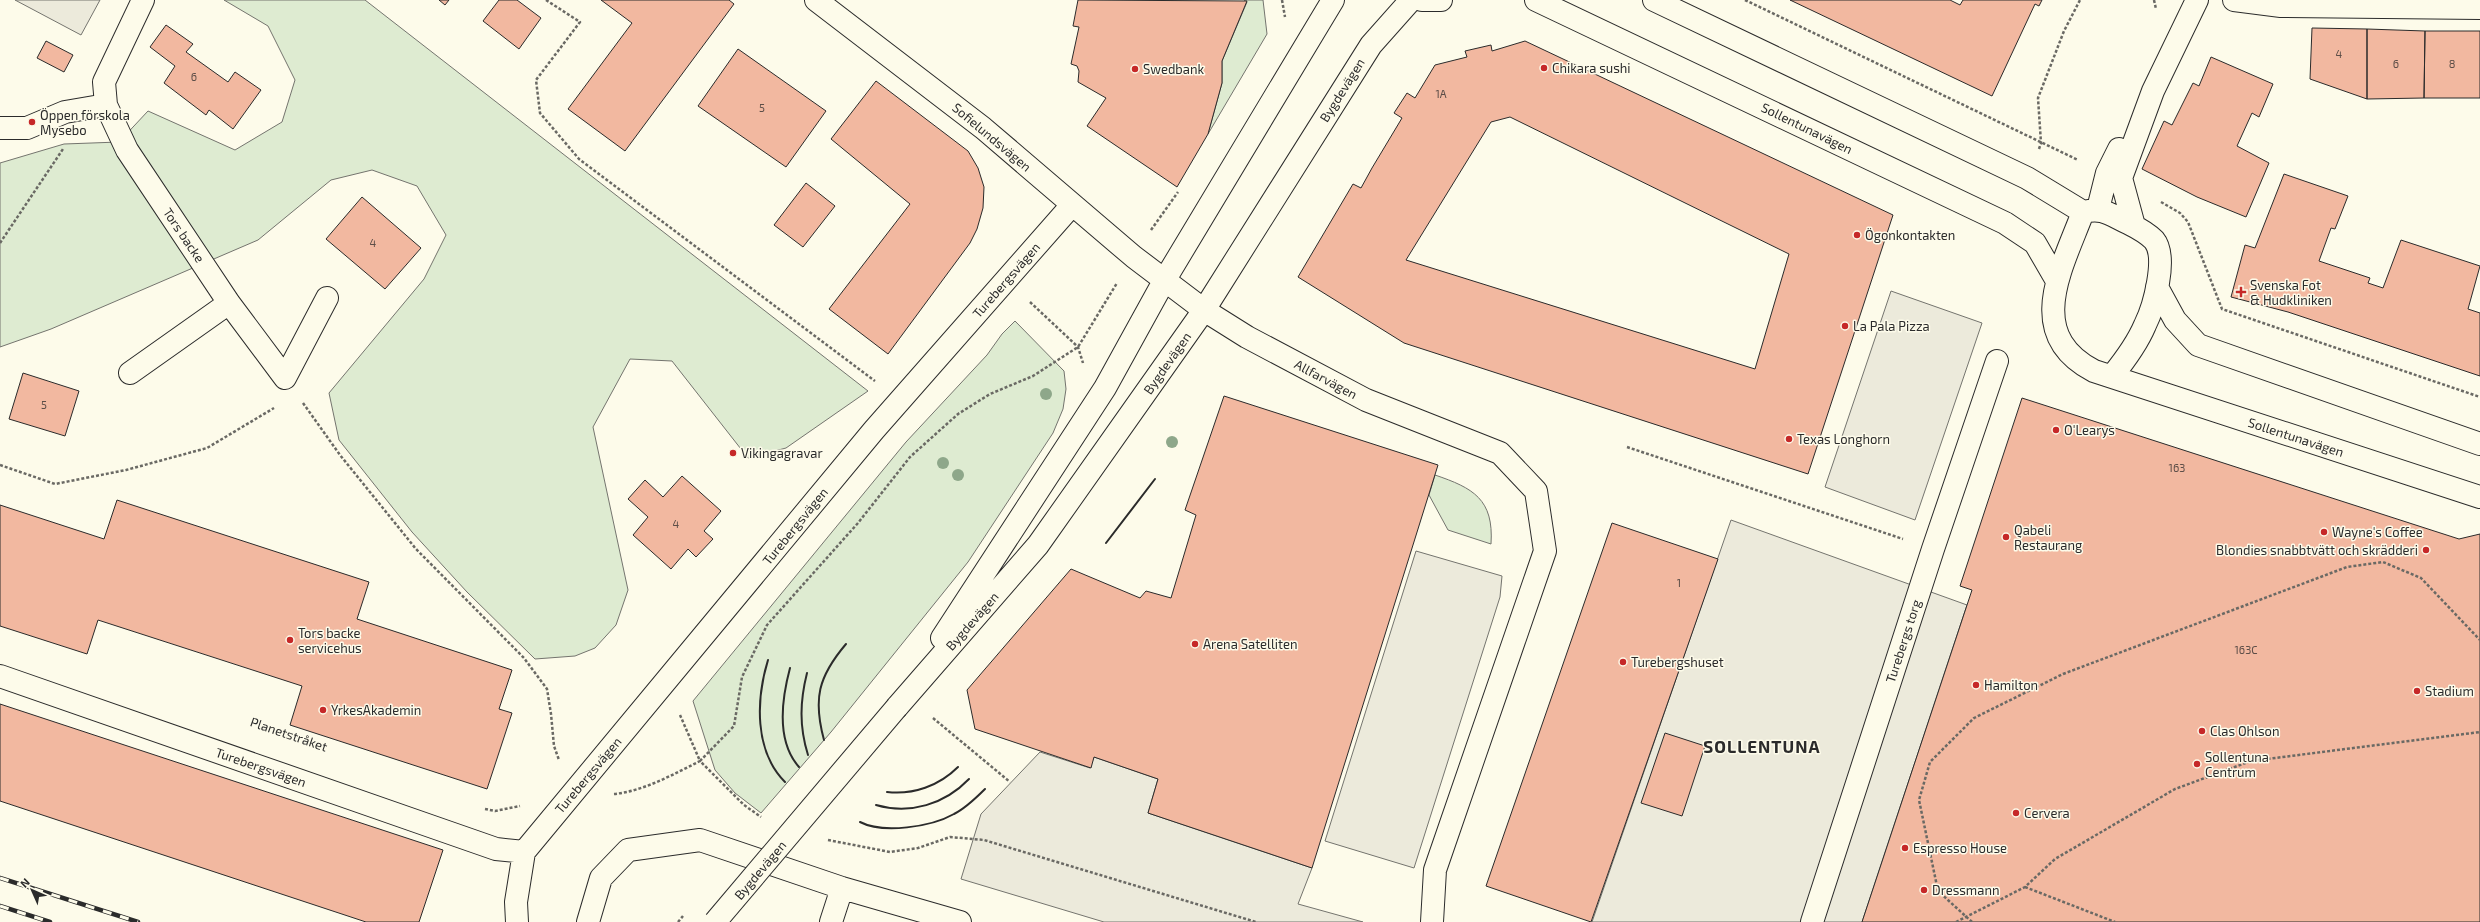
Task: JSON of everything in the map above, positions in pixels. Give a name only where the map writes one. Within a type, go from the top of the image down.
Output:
[{"type":"street","name":"Tors backe","points":[[143,0],[104,82],[106,105],[127,150],[230,303],[291,386]]},
{"type":"street","name":"Sofielundsvägen","points":[[816,0],[984,128],[1164,281]]},
{"type":"street","name":"Bygdevägen","points":[[897,707],[1105,388],[1164,281],[1333,0]]},
{"type":"street","name":"Bygdevägen","points":[[715,922],[897,707],[1038,545],[1204,310],[1370,45],[1411,0]]},
{"type":"street","points":[[1422,0],[1441,0]]},
{"type":"street","name":"Sollentunavägen","points":[[1536,0],[2005,223],[2035,243],[2057,281]]},
{"type":"street","points":[[1654,0],[2027,178],[2090,210],[2134,226],[2154,240],[2160,252],[2161,264],[2157,287],[2146,324],[2128,356],[2112,376]]},
{"type":"street","points":[[2134,226],[2121,178],[2153,91],[2196,0]]},
{"type":"street","points":[[2234,0],[2281,6],[2429,4],[2480,8]]},
{"type":"street","name":"Sollentunavägen","points":[[2153,91],[2128,129],[2101,190],[2057,281],[2053,314],[2054,329],[2069,355],[2094,371],[2480,497]]},
{"type":"street","points":[[0,128],[27,128],[65,112],[106,105]]},
{"type":"street","name":"Turebergsvägen","points":[[0,676],[496,849],[524,852],[874,430],[1072,204]]},
{"type":"street","name":"Allfarvägen","points":[[1164,281],[1204,310],[1247,337],[1366,400],[1500,454],[1536,491],[1545,551],[1435,870],[1432,922]]},
{"type":"street","points":[[2157,287],[2175,320],[2198,345],[2480,444]]},
{"type":"street","points":[[291,386],[327,298]]},
{"type":"street","points":[[130,373],[230,303]]},
{"type":"street","name":"Turebergs torg","points":[[1812,922],[1933,548],[1997,361]]},
{"type":"street","points":[[588,922],[601,878],[628,850],[700,840],[842,888],[960,922]]},
{"type":"street","points":[[518,922],[516,902],[524,852]]},
{"type":"street","points":[[831,922],[842,888]]},
{"type":"path","points":[[546,0],[580,22],[536,80],[540,113],[579,159],[878,384]]},
{"type":"path","points":[[2037,155],[2041,143],[2038,98],[2064,31],[2080,0]]},
{"type":"path","points":[[0,243],[64,146]]},
{"type":"path","points":[[1029,301],[1078,347],[1081,361],[1086,366]]},
{"type":"path","points":[[610,794],[624,793],[670,776],[700,761],[734,726],[742,677],[767,625],[858,522],[910,457],[958,414],[990,394],[1033,376],[1078,347],[1102,307]]},
{"type":"path","points":[[0,465],[55,484],[126,470],[207,448],[291,386],[340,455],[416,549],[524,658],[546,689],[551,714],[554,746],[560,764]]},
{"type":"path","points":[[1627,447],[1933,548]]},
{"type":"path","points":[[1972,922],[1938,890],[1919,800],[1930,762],[1974,718],[2063,674],[2347,567],[2383,562],[2421,578],[2480,640]]},
{"type":"path","points":[[677,708],[700,761],[744,805],[766,820]]},
{"type":"path","points":[[934,718],[1010,782]]},
{"type":"path","points":[[1956,922],[2025,887],[2055,859],[2175,789],[2251,761],[2480,732]]},
{"type":"path","points":[[481,809],[495,811],[526,802]]},
{"type":"path","points":[[824,839],[890,852],[918,848],[950,837],[984,840],[1256,922]]},
{"type":"path","points":[[2025,887],[2115,922]]},
{"type":"green space","points":[[224,0],[365,0],[868,391],[786,448],[748,458],[672,361],[630,359],[593,427],[628,590],[616,625],[595,648],[575,656],[535,659],[467,592],[412,532],[339,440],[329,393],[424,279],[446,235],[417,186],[372,170],[331,180],[258,240],[51,329],[0,347],[0,163],[64,144],[119,142],[148,111],[235,150],[282,122],[295,80],[268,26]]},
{"type":"green space","points":[[1244,0],[1263,0],[1267,34],[1208,134],[1222,83],[1222,61],[1247,2]]},
{"type":"green space","points":[[1015,321],[1064,371],[1066,389],[1063,409],[1053,433],[968,562],[831,732],[761,813],[735,793],[715,770],[693,701],[906,442],[987,355],[1002,334]]},
{"type":"green space","points":[[1435,475],[1460,485],[1470,491],[1485,506],[1489,516],[1491,544],[1448,530],[1429,495]]},
{"type":"shaded area","points":[[15,0],[100,0],[81,35]]},
{"type":"shaded area","points":[[1891,291],[1982,323],[1915,520],[1825,487]]},
{"type":"shaded area","points":[[1731,520],[1967,605],[1862,922],[1592,922]]},
{"type":"shaded area","points":[[1416,551],[1502,576],[1500,597],[1414,868],[1325,841]]},
{"type":"shaded area","points":[[1040,752],[1090,768],[1094,757],[1158,779],[1148,813],[1312,868],[1298,904],[1363,922],[1104,922],[961,879],[981,814]]},
{"type":"building","points":[[439,0],[449,0],[445,5]]},
{"type":"building","points":[[499,0],[517,0],[541,18],[519,49],[483,21]]},
{"type":"building","points":[[601,0],[729,0],[734,4],[625,151],[568,109],[632,23]]},
{"type":"building","points":[[1078,0],[1247,1],[1222,61],[1222,83],[1208,134],[1177,187],[1087,126],[1106,98],[1078,82],[1079,71],[1077,66],[1071,64],[1079,27],[1073,26]]},
{"type":"building","points":[[1790,0],[1950,0],[1960,5],[1963,0],[2042,0],[2039,6],[2035,4],[1992,96]]},
{"type":"building","points":[[166,25],[193,44],[186,52],[228,82],[235,72],[261,90],[233,129],[209,110],[206,115],[164,83],[175,66],[150,47]]},
{"type":"building","points":[[2312,28],[2367,29],[2367,99],[2310,79]]},
{"type":"building","points":[[2367,29],[2425,31],[2424,98],[2367,99]]},
{"type":"building","points":[[2425,31],[2480,31],[2480,98],[2424,98]]},
{"type":"building","points":[[46,41],[73,55],[64,72],[37,58]]},
{"type":"building","points":[[1525,41],[1893,215],[1808,474],[1404,343],[1298,277],[1353,184],[1361,188],[1402,118],[1394,113],[1407,93],[1415,98],[1435,65],[1467,57],[1465,51],[1491,45],[1492,51]],"holes":[[[1510,117],[1789,254],[1755,369],[1406,260],[1491,122]]]},
{"type":"building","points":[[738,49],[826,111],[786,167],[698,106]]},
{"type":"building","points":[[2211,57],[2273,84],[2259,117],[2252,113],[2237,146],[2269,163],[2246,217],[2197,197],[2142,169],[2164,121],[2172,125],[2193,83],[2199,86]]},
{"type":"building","points":[[876,81],[968,151],[978,168],[984,187],[983,208],[977,229],[970,243],[888,354],[829,309],[910,204],[831,139]]},
{"type":"building","points":[[2284,174],[2348,196],[2335,229],[2331,228],[2319,261],[2370,278],[2368,283],[2383,288],[2401,240],[2480,266],[2468,309],[2480,313],[2480,376],[2288,312],[2231,297],[2245,245],[2255,248]]},
{"type":"building","points":[[806,183],[835,206],[803,247],[774,225]]},
{"type":"building","points":[[362,197],[421,248],[385,289],[326,239]]},
{"type":"building","points":[[23,373],[79,391],[65,436],[9,419]]},
{"type":"building","name":"Arena Satelliten","points":[[1224,396],[1438,465],[1312,868],[1148,813],[1158,779],[1094,757],[1091,768],[975,729],[967,690],[1071,569],[1140,598],[1146,591],[1171,598],[1196,515],[1185,510]]},
{"type":"building","name":"Sollentuna Centrum","points":[[2022,398],[2459,539],[2480,534],[2480,922],[1862,922],[1972,590],[1960,586]]},
{"type":"building","points":[[682,476],[721,511],[704,531],[713,539],[696,557],[688,549],[671,569],[633,535],[648,517],[628,499],[645,480],[663,497]]},
{"type":"building","name":"Tors backe servicehus","points":[[117,500],[369,582],[357,619],[512,670],[499,709],[512,713],[487,789],[290,725],[302,686],[98,620],[87,654],[0,626],[0,505],[104,539]]},
{"type":"building","name":"Turebergshuset","points":[[1612,523],[1718,559],[1591,922],[1486,886]]},
{"type":"building","points":[[0,704],[443,850],[419,922],[366,922],[0,801]]},
{"type":"building","points":[[1665,733],[1705,746],[1682,816],[1641,803]]},
{"type":"railway","points":[[0,878],[138,922]]},
{"type":"railway","points":[[0,906],[50,922]]},
{"type":"wall","points":[[1106,543],[1155,479]]},
{"type":"wall","points":[[824,740],[819,712],[820,689],[829,667],[846,644]]},
{"type":"wall","points":[[768,660],[761,691],[760,724],[768,755],[775,769],[785,782]]},
{"type":"wall","points":[[790,668],[783,706],[784,732],[792,757],[799,767]]},
{"type":"wall","points":[[807,673],[802,704],[802,724],[808,755]]},
{"type":"wall","points":[[887,792],[897,793],[925,788],[951,774],[958,767]]},
{"type":"wall","points":[[876,805],[902,809],[926,805],[949,795],[960,788],[969,779]]},
{"type":"wall","points":[[860,822],[881,828],[907,827],[933,822],[944,819],[958,812],[971,803],[985,789]]},
{"type":"place","name":"Chikara sushi","points":[[1544,68]]},
{"type":"place","name":"Swedbank","points":[[1135,69]]},
{"type":"place","name":"Öppen förskola Mysebo","points":[[32,122]]},
{"type":"place","name":"Ögonkontakten","points":[[1857,235]]},
{"type":"place","name":"Svenska Fot & Hudkliniken","points":[[2241,292]]},
{"type":"place","name":"La Pala Pizza","points":[[1845,326]]},
{"type":"place","name":"O'Learys","points":[[2056,430]]},
{"type":"place","name":"Texas Longhorn","points":[[1789,439]]},
{"type":"place","name":"Vikingagravar","points":[[733,453]]},
{"type":"place","name":"Wayne's Coffee","points":[[2324,532]]},
{"type":"place","name":"Qabeli Restaurang","points":[[2006,537]]},
{"type":"place","name":"Blondies snabbtvätt och skrädderi","points":[[2426,550]]},
{"type":"place","name":"Tors backe servicehus","points":[[290,640]]},
{"type":"place","name":"Arena Satelliten","points":[[1195,644]]},
{"type":"place","name":"Turebergshuset","points":[[1623,662]]},
{"type":"place","name":"Hamilton","points":[[1976,685]]},
{"type":"place","name":"Stadium","points":[[2417,691]]},
{"type":"place","name":"YrkesAkademin","points":[[323,710]]},
{"type":"place","name":"Clas Ohlson","points":[[2202,731]]},
{"type":"place","name":"Sollentuna Centrum","points":[[2197,764]]},
{"type":"place","name":"Cervera","points":[[2016,813]]},
{"type":"place","name":"Espresso House","points":[[1905,848]]},
{"type":"place","name":"Dressmann","points":[[1924,890]]},
{"type":"district","name":"SOLLENTUNA","points":[[1762,747]]}]
